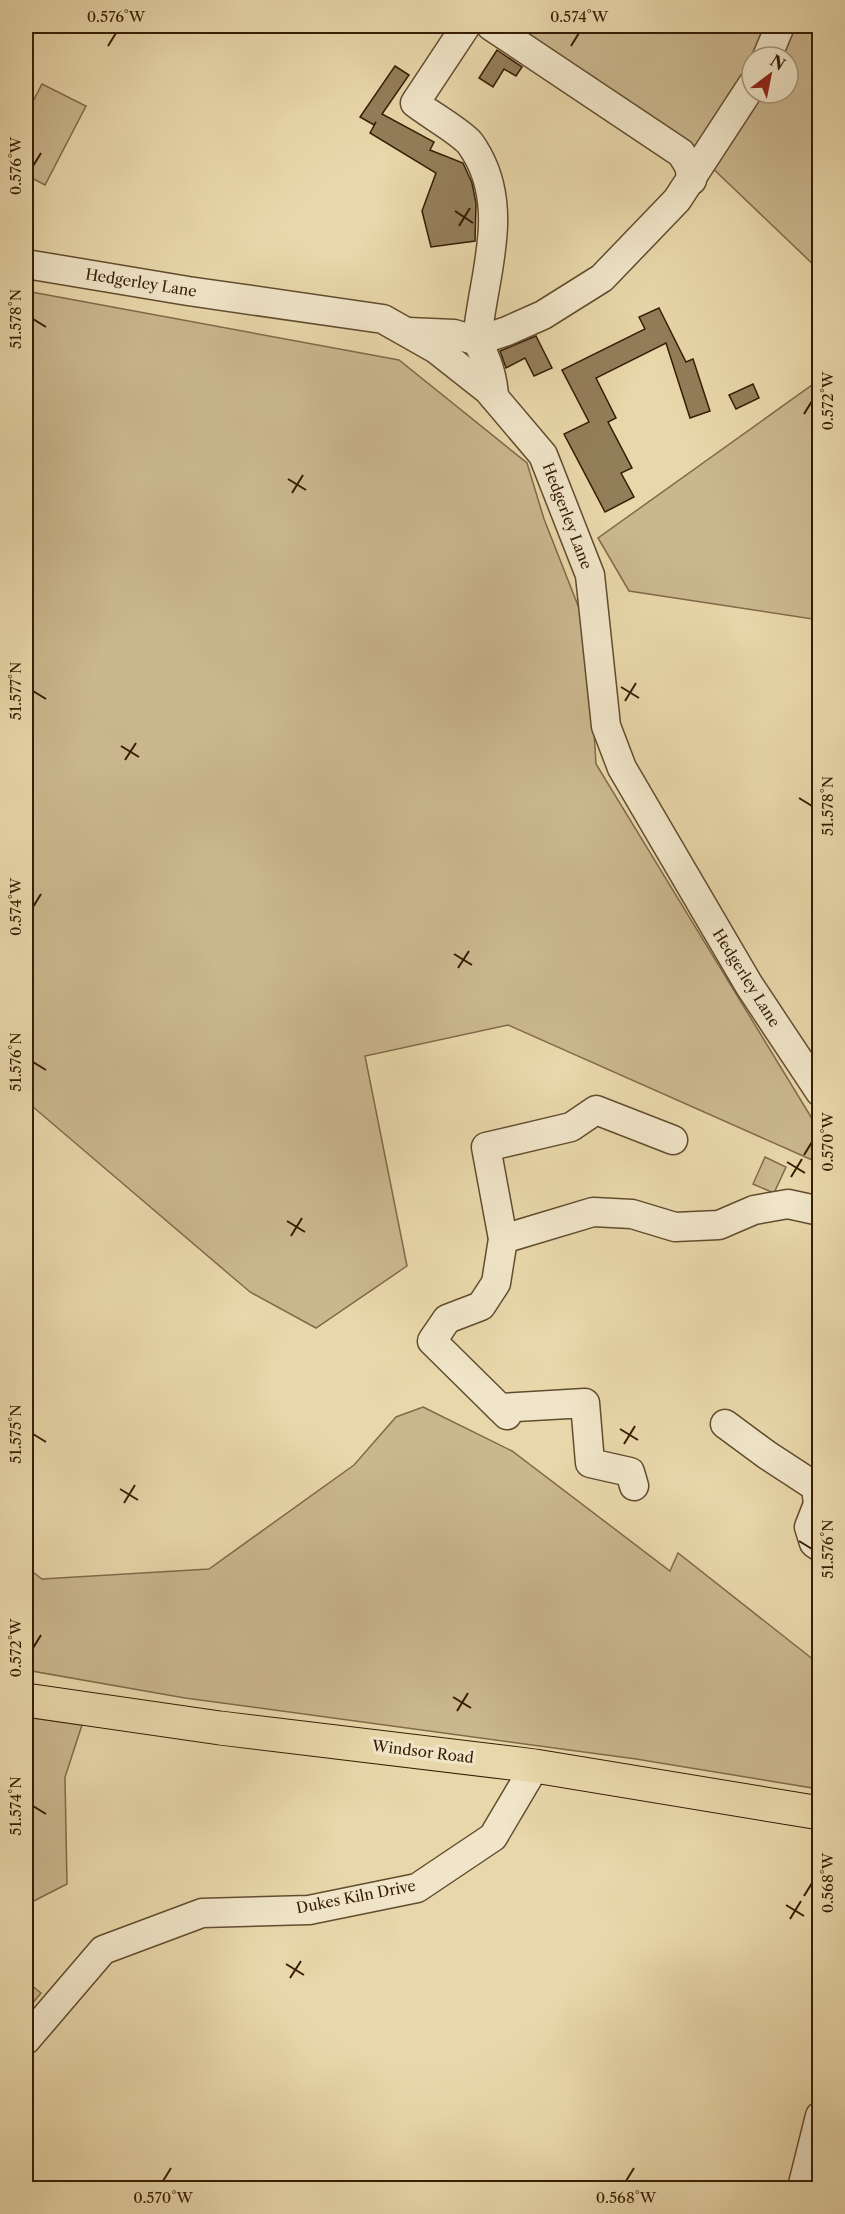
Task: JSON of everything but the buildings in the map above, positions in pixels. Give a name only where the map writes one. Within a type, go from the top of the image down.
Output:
[{"type":"main road","name":"Windsor Road","points":[[26,1700],[231,1730],[535,1766],[819,1813]]},
{"type":"street","points":[[466,26],[415,103],[470,142],[483,166],[491,192],[493,232],[477,341],[486,357],[493,380],[494,397]]},
{"type":"street","points":[[491,26],[681,153],[689,166],[692,180]]},
{"type":"street","points":[[772,45],[780,26]]},
{"type":"street","points":[[406,332],[454,334],[477,341],[543,315],[602,278],[663,215],[692,180],[740,105]]},
{"type":"street","name":"Hedgerley Lane","points":[[26,264],[188,291],[383,319],[436,349],[488,390],[543,455],[590,575],[606,726],[621,768],[749,985],[819,1092]]},
{"type":"street","points":[[634,1486],[630,1472],[590,1463],[585,1403],[504,1412],[432,1341],[447,1319],[481,1306],[496,1283],[503,1239],[486,1147],[571,1127],[596,1110],[673,1140]]},
{"type":"street","points":[[503,1239],[593,1212],[632,1214],[675,1227],[719,1226],[754,1210],[788,1204],[819,1211]]},
{"type":"street","points":[[725,1424],[816,1487],[818,1504],[809,1527],[814,1543],[819,1547]]},
{"type":"street","name":"Dukes Kiln Drive","points":[[26,2040],[103,1950],[202,1913],[309,1910],[417,1888],[494,1837],[535,1766]]},
{"type":"street","points":[[802,2188],[819,2116]]},
{"type":"shaded area","points":[[515,26],[819,26],[819,270],[704,160]]},
{"type":"shaded area","points":[[42,84],[86,106],[45,185],[26,175],[26,115]]},
{"type":"shaded area","points":[[26,291],[399,360],[527,463],[544,519],[588,631],[596,764],[819,1130],[819,1163],[508,1025],[365,1056],[407,1266],[316,1328],[250,1292],[26,1101]]},
{"type":"shaded area","points":[[819,380],[819,620],[629,591],[598,538]]},
{"type":"shaded area","points":[[765,1157],[786,1167],[774,1193],[753,1184]]},
{"type":"shaded area","points":[[423,1407],[512,1451],[670,1571],[678,1553],[819,1664],[819,1789],[636,1759],[185,1698],[26,1670],[26,1567],[42,1579],[209,1569],[354,1465],[396,1417]]},
{"type":"shaded area","points":[[26,1717],[82,1725],[65,1777],[67,1884],[26,1905]]},
{"type":"shaded area","points":[[26,1981],[41,1993],[26,2011]]}]
